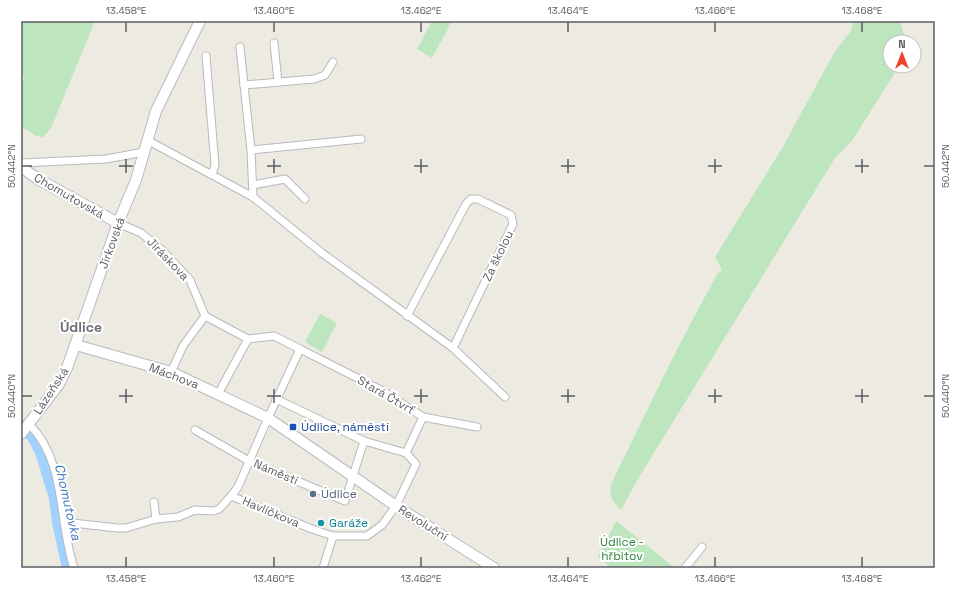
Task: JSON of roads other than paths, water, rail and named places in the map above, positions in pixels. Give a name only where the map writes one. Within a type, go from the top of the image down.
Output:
[{"type":"street","name":"Jirkovská","points":[[76,345],[118,223],[136,180],[147,140],[166,89],[200,21]]},
{"type":"street","points":[[274,43],[278,82]]},
{"type":"street","points":[[240,47],[251,150],[253,197]]},
{"type":"street","points":[[206,56],[215,165],[212,174]]},
{"type":"street","points":[[244,85],[314,79],[325,74],[333,62]]},
{"type":"street","points":[[251,150],[361,139]]},
{"type":"street","points":[[147,140],[253,197],[322,253],[453,348],[505,397]]},
{"type":"street","points":[[21,163],[106,159],[144,152]]},
{"type":"street","name":"Chomutovská","points":[[21,167],[38,179],[118,223]]},
{"type":"street","points":[[253,185],[285,179],[305,199]]},
{"type":"street","name":"Za školou","points":[[407,316],[466,204],[471,199],[478,198],[511,215],[513,224],[453,348]]},
{"type":"street","name":"Jiráskova","points":[[118,223],[141,233],[163,251],[190,280],[205,316]]},
{"type":"street","points":[[171,372],[183,346],[205,316],[248,339],[218,394]]},
{"type":"street","name":"Stará Čtvrť","points":[[248,339],[274,336],[381,390],[423,417],[477,427]]},
{"type":"street","name":"Máchova","points":[[76,345],[171,372],[268,418]]},
{"type":"street","name":"Lázeňská","points":[[25,430],[59,384],[76,345]]},
{"type":"street","points":[[300,349],[276,399],[364,441],[406,453],[423,417]]},
{"type":"street","name":"Náměstí","points":[[276,399],[249,461],[345,501],[364,441]]},
{"type":"street","points":[[268,418],[352,476]]},
{"type":"street","points":[[25,430],[38,434],[49,454],[56,475],[74,568]]},
{"type":"street","points":[[64,522],[126,528],[156,519],[178,517],[195,510],[213,511],[219,509],[238,487],[249,461],[195,430]]},
{"type":"street","name":"Havlíčkova","points":[[231,496],[333,536],[367,536],[382,525],[396,506],[416,464],[406,453]]},
{"type":"street","name":"Revoluční","points":[[352,476],[396,506],[494,568]]},
{"type":"street","points":[[154,502],[156,519]]},
{"type":"street","points":[[323,568],[333,536]]},
{"type":"street","points":[[685,568],[702,547]]},
{"type":"waterway","name":"Chomutovka","points":[[21,425],[33,437],[41,452],[55,498],[58,522],[68,568]]},
{"type":"place","name":"Údlice, náměstí","points":[[293,427]]},
{"type":"place","name":"Údlice","points":[[313,494]]},
{"type":"place","name":"Garáže","points":[[321,523]]},
{"type":"district","name":"Údlice","points":[[81,327]]},
{"type":"park label","name":"Údlice - hřbitov","points":[[622,549]]}]
